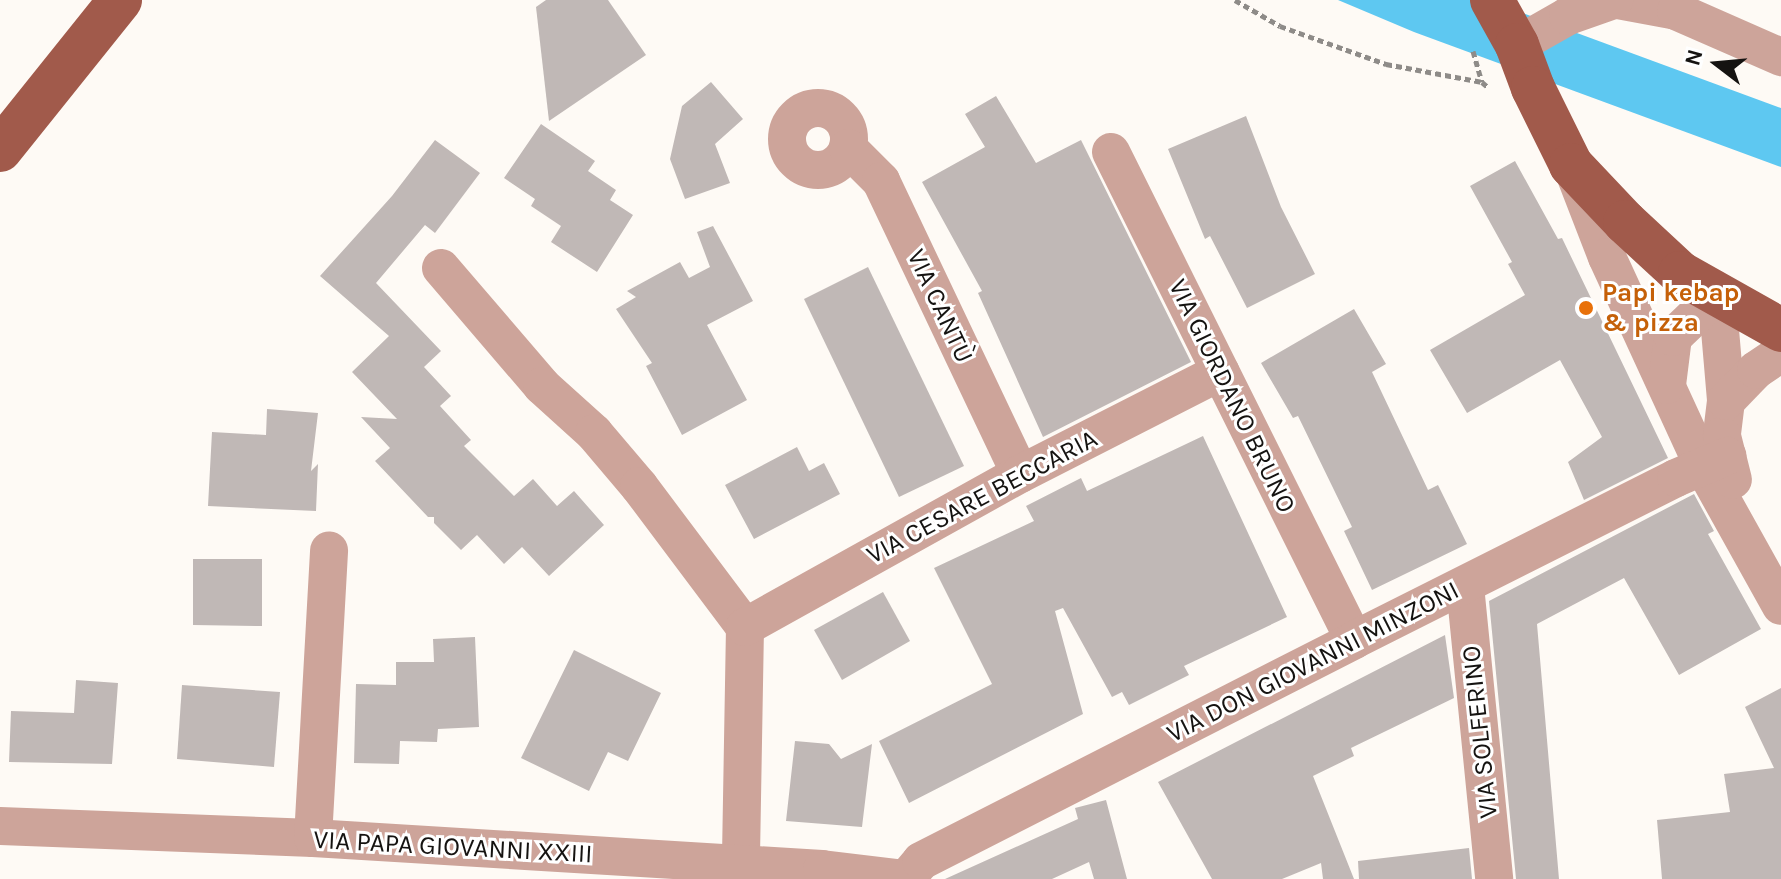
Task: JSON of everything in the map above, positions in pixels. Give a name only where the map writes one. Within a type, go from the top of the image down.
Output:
[{"type":"main road","points":[[0,150],[120,0]]},
{"type":"main road","points":[[1492,0],[1517,45],[1533,88],[1571,165],[1680,273],[1781,330]]},
{"type":"main road","points":[[0,171],[88,40]]},
{"type":"street","points":[[1517,45],[1568,16],[1616,0],[1676,11],[1781,57]]},
{"type":"street","name":"VIA CANTÙ","points":[[848,148],[881,181],[1020,474]]},
{"type":"street","name":"VIA GIORDANO BRUNO","points":[[1111,152],[1354,640]]},
{"type":"street","points":[[1571,165],[1607,257],[1667,385],[1715,461],[1747,541],[1781,606]]},
{"type":"street","points":[[441,268],[542,386],[594,433],[630,475],[745,627],[741,864]]},
{"type":"street","points":[[1667,385],[1673,337],[1717,295]]},
{"type":"street","points":[[1715,461],[1726,401],[1717,295]]},
{"type":"street","points":[[1726,401],[1756,370],[1781,353]]},
{"type":"street","name":"VIA CESARE BECCARIA","points":[[745,627],[1020,474],[1220,372]]},
{"type":"street","name":"VIA DON GIOVANNI MINZONI","points":[[905,879],[921,861],[1354,640],[1715,461]]},
{"type":"street","points":[[313,838],[329,550]]},
{"type":"street","name":"VIA SOLFERINO","points":[[1465,586],[1494,879]]},
{"type":"street","name":"VIA PAPA GIOVANNI XXIII","points":[[0,826],[313,838],[741,864],[905,879]]},
{"type":"path","points":[[1235,0],[1280,26],[1386,64],[1533,88]]},
{"type":"water","points":[[1338,0],[1487,0],[1781,108],[1781,167],[1414,32]]},
{"type":"building","points":[[546,0],[608,0],[646,55],[549,121],[536,7]]},
{"type":"building","points":[[711,82],[743,119],[715,144],[730,183],[685,199],[670,159],[682,106]]},
{"type":"building","points":[[996,96],[1036,163],[1081,140],[1191,362],[1043,437],[978,293],[982,291],[922,182],[985,147],[965,114]]},
{"type":"building","points":[[1246,116],[1281,207],[1315,274],[1247,308],[1210,236],[1205,239],[1168,149]]},
{"type":"building","points":[[541,124],[595,161],[588,171],[616,190],[610,200],[633,215],[597,272],[551,242],[561,226],[531,206],[535,199],[504,178]]},
{"type":"building","points":[[435,140],[480,173],[435,233],[425,225],[376,283],[441,351],[424,367],[451,396],[440,406],[471,440],[464,446],[514,496],[533,479],[557,506],[574,491],[604,525],[549,576],[522,547],[504,564],[477,535],[461,550],[434,523],[434,517],[428,517],[375,461],[390,448],[361,417],[397,419],[352,372],[389,336],[320,276],[392,196]]},
{"type":"building","points":[[1515,161],[1558,239],[1562,238],[1668,458],[1584,500],[1568,462],[1602,437],[1560,360],[1467,413],[1430,350],[1525,295],[1508,264],[1512,262],[1470,186]]},
{"type":"building","points":[[713,226],[753,301],[707,325],[747,400],[682,435],[646,366],[652,363],[616,309],[636,297],[627,291],[680,262],[689,278],[710,267],[697,232]]},
{"type":"building","points":[[868,267],[964,466],[899,497],[804,299]]},
{"type":"building","points":[[1354,309],[1386,364],[1372,372],[1428,490],[1438,485],[1467,544],[1372,590],[1344,531],[1352,527],[1298,416],[1293,418],[1261,363]]},
{"type":"building","points":[[267,409],[318,413],[311,471],[318,464],[316,511],[208,506],[212,432],[266,435]]},
{"type":"building","points":[[1203,436],[1287,617],[1184,666],[1189,675],[1129,705],[1122,692],[1112,697],[1063,608],[1055,611],[1083,714],[909,803],[879,741],[992,684],[934,568],[1034,521],[1026,506],[1081,478],[1087,491]]},
{"type":"building","points":[[797,447],[809,471],[824,463],[840,494],[754,539],[725,485]]},
{"type":"building","points":[[1694,494],[1714,531],[1708,534],[1761,629],[1679,675],[1624,578],[1537,624],[1559,879],[1516,879],[1489,601]]},
{"type":"building","points":[[193,559],[262,559],[262,626],[193,625]]},
{"type":"building","points":[[883,592],[910,641],[842,680],[814,630]]},
{"type":"building","points":[[1445,635],[1454,698],[1351,748],[1354,756],[1313,776],[1354,879],[1323,879],[1321,863],[1282,879],[1212,879],[1158,782]]},
{"type":"building","points":[[475,637],[479,727],[438,729],[437,742],[400,741],[399,764],[354,763],[356,684],[396,685],[396,662],[434,662],[433,639]]},
{"type":"building","points":[[574,650],[661,693],[628,761],[608,752],[589,791],[521,758]]},
{"type":"building","points":[[76,680],[118,683],[112,764],[9,762],[11,711],[74,713]]},
{"type":"building","points":[[182,685],[280,692],[274,767],[177,759]]},
{"type":"building","points":[[1781,688],[1781,879],[1662,879],[1657,820],[1730,812],[1724,774],[1774,768],[1745,707]]},
{"type":"building","points":[[795,741],[829,744],[841,759],[872,744],[862,827],[786,821]]},
{"type":"building","points":[[1106,800],[1127,879],[1094,879],[1089,862],[1052,879],[945,879],[1078,819],[1075,808]]},
{"type":"building","points":[[1469,848],[1472,879],[1359,879],[1358,861]]},
{"type":"place","name":"Papi kebap & pizza","points":[[1586,308]]}]
